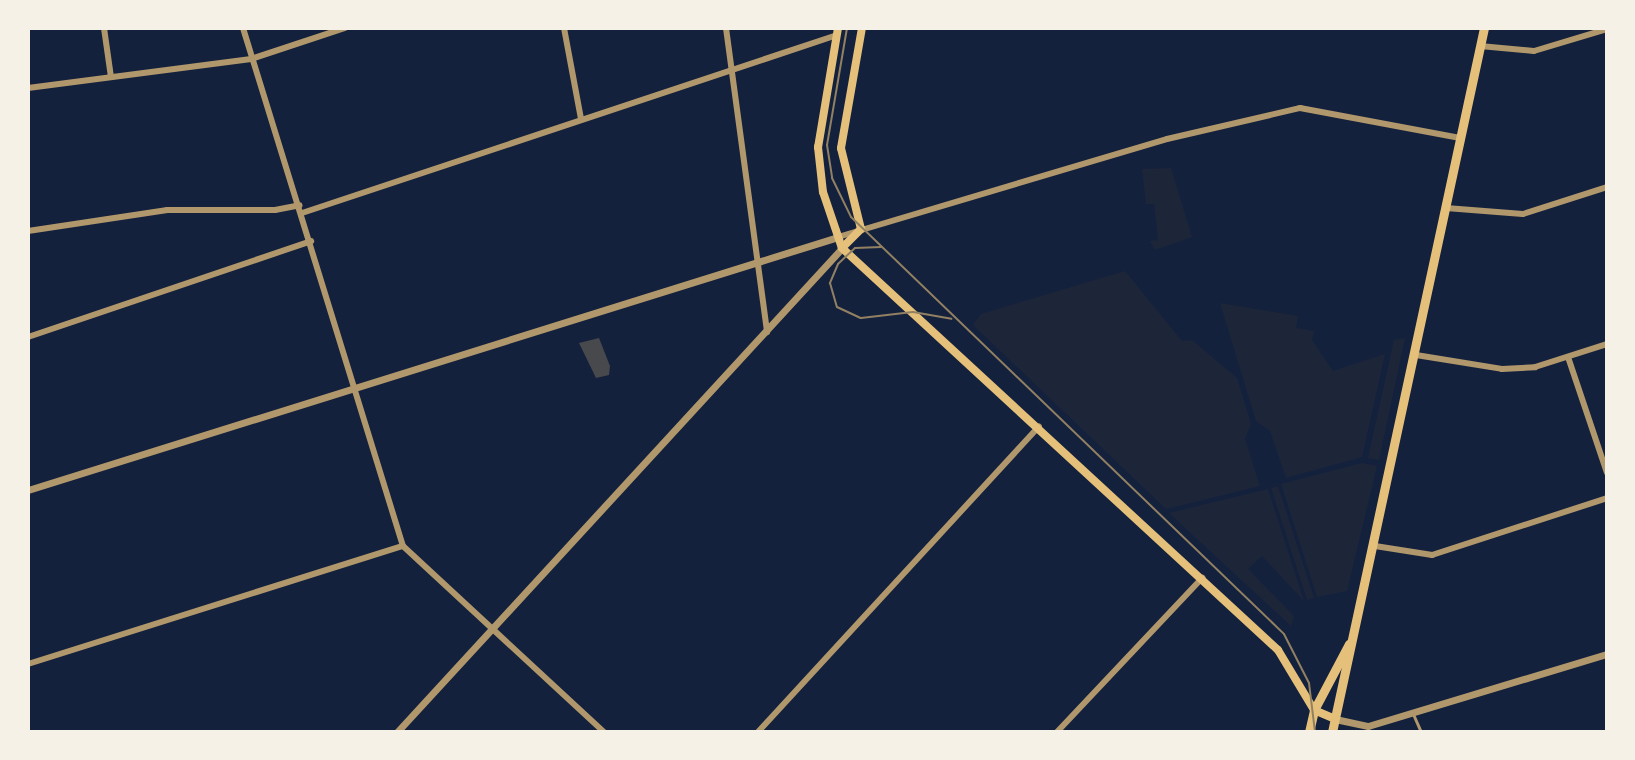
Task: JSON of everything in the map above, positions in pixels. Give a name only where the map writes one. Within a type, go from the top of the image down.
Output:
[{"type":"highway","points":[[1332,732],[1375,546],[1484,28]]},
{"type":"highway","points":[[1309,732],[1314,710],[1354,634]]},
{"type":"main road","points":[[842,248],[861,229],[841,148],[862,28]]},
{"type":"main road","points":[[837,31],[818,147],[823,192],[842,248],[1039,426],[1278,650],[1314,710],[1335,719]]},
{"type":"street","points":[[104,28],[111,77]]},
{"type":"street","points":[[243,28],[403,546],[604,732]]},
{"type":"street","points":[[28,88],[251,59],[345,28]]},
{"type":"street","points":[[564,28],[581,119]]},
{"type":"street","points":[[726,28],[760,261],[767,332]]},
{"type":"street","points":[[1480,46],[1534,51],[1607,29]]},
{"type":"street","points":[[302,213],[837,31]]},
{"type":"street","points":[[28,490],[861,229],[1167,139],[1300,108],[1460,138]]},
{"type":"street","points":[[1446,208],[1523,214],[1607,187]]},
{"type":"street","points":[[28,231],[167,210],[275,210],[300,205]]},
{"type":"street","points":[[28,337],[311,241]]},
{"type":"street","points":[[397,732],[842,248]]},
{"type":"street","points":[[1416,355],[1502,369],[1568,357],[1607,344]]},
{"type":"street","points":[[1568,357],[1607,473]]},
{"type":"street","points":[[758,732],[1039,426]]},
{"type":"street","points":[[1375,546],[1432,555],[1607,498]]},
{"type":"street","points":[[28,664],[403,546]]},
{"type":"street","points":[[1057,732],[1202,578]]},
{"type":"street","points":[[1335,719],[1368,726],[1607,654]]},
{"type":"lane","points":[[1413,714],[1421,732]]},
{"type":"shaded area","points":[[1171,168],[1192,237],[1155,250],[1150,241],[1158,240],[1154,204],[1146,204],[1142,169]]},
{"type":"shaded area","points":[[1125,271],[1182,341],[1192,340],[1237,378],[1251,424],[1245,439],[1260,486],[1166,509],[973,325],[981,314]]},
{"type":"shaded area","points":[[1220,303],[1298,316],[1296,328],[1314,331],[1312,340],[1333,371],[1385,354],[1362,457],[1286,478],[1270,431],[1256,421]]},
{"type":"shaded area","points":[[1405,338],[1379,460],[1368,458],[1394,340]]},
{"type":"shaded area","points":[[1362,463],[1377,466],[1347,591],[1317,597],[1281,484]]},
{"type":"shaded area","points":[[1278,486],[1314,598],[1307,600],[1271,488]]},
{"type":"shaded area","points":[[1268,489],[1304,601],[1262,556],[1248,569],[1294,616],[1291,626],[1169,513]]},
{"type":"building","points":[[599,338],[610,366],[609,375],[596,378],[579,343]]},
{"type":"tram line","points":[[847,28],[827,145],[832,178],[851,217],[1284,634],[1309,683],[1315,732]]},
{"type":"tram line","points":[[881,247],[855,248],[838,264],[830,283],[837,307],[861,318],[913,312],[951,319]]}]
